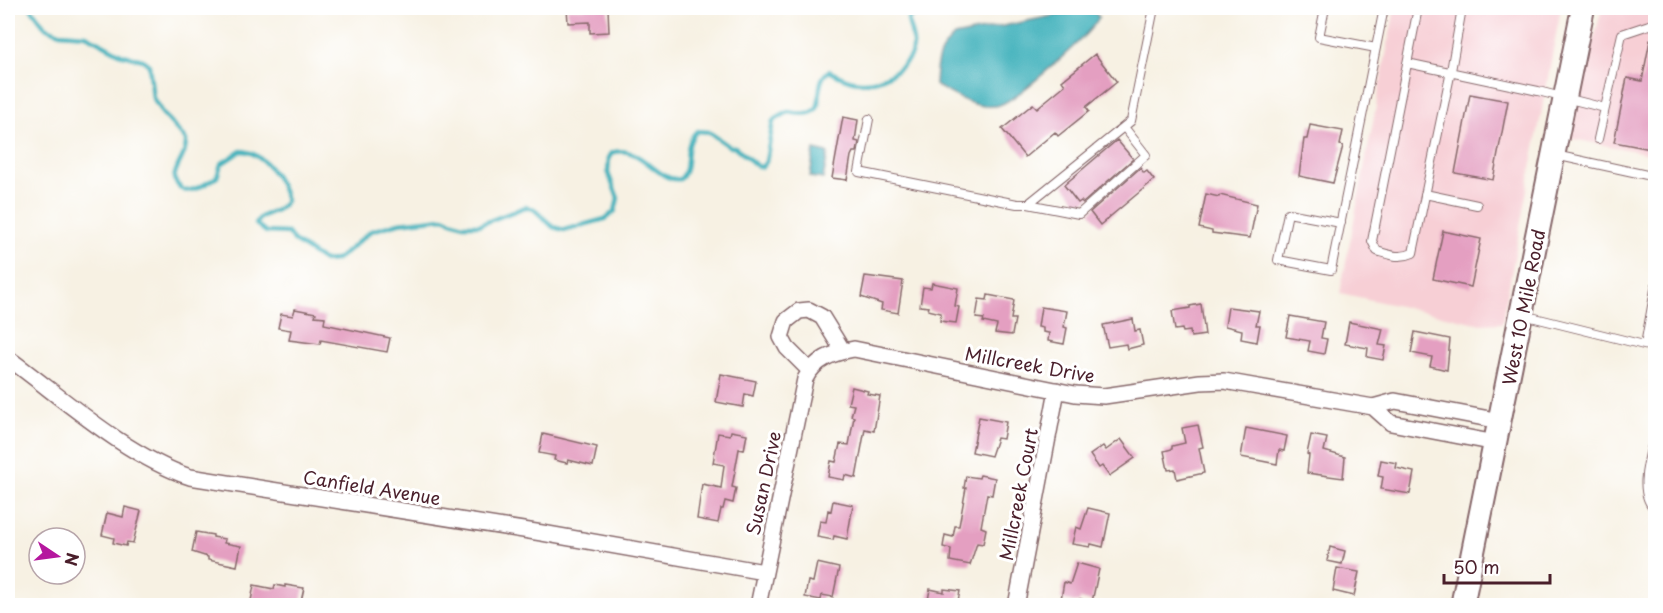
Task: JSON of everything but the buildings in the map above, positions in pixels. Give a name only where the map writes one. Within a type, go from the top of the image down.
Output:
[{"type":"street","name":"West 10 Mile Road","points":[[1462,606],[1583,8]]},
{"type":"street","points":[[809,370],[787,348],[781,337],[786,321],[799,311],[809,310],[822,317],[843,351]]},
{"type":"street","name":"Millcreek Drive","points":[[809,370],[825,358],[843,351],[854,350],[1057,390],[1104,396],[1200,382],[1224,381],[1373,408],[1391,423],[1496,443]]},
{"type":"street","name":"Canfield Avenue","points":[[8,358],[112,435],[160,465],[190,477],[542,533],[764,572]]},
{"type":"street","name":"Susan Drive","points":[[758,606],[805,379],[809,370]]},
{"type":"street","name":"Millcreek Court","points":[[1016,606],[1057,390]]},
{"type":"street","name":"Millcreek Drive","points":[[1373,408],[1395,400],[1500,421]]},
{"type":"lane","points":[[1028,204],[1131,121],[1154,8]]},
{"type":"lane","points":[[1325,8],[1319,37],[1376,48]]},
{"type":"lane","points":[[1341,223],[1288,213],[1278,260],[1331,270],[1341,223],[1384,8]]},
{"type":"lane","points":[[1418,8],[1372,241],[1377,251],[1397,257],[1413,253],[1451,71],[1461,8]]},
{"type":"lane","points":[[1598,140],[1622,34],[1648,25],[1656,27]]},
{"type":"lane","points":[[1407,63],[1451,71],[1605,108]]},
{"type":"lane","points":[[869,119],[859,172],[1017,204],[1079,214],[1146,155],[1124,127]]},
{"type":"lane","points":[[1554,154],[1656,177]]},
{"type":"lane","points":[[1425,194],[1477,205]]},
{"type":"lane","points":[[1644,345],[1656,284]]},
{"type":"lane","points":[[1521,315],[1656,348]]},
{"type":"lane","points":[[1656,430],[1646,476],[1645,492],[1647,500],[1656,510]]},
{"type":"shaded area","points":[[1395,8],[1561,8],[1502,323],[1481,324],[1340,293]]},
{"type":"shaded area","points":[[1602,8],[1655,8],[1655,155],[1568,138]]},
{"type":"water","points":[[1076,11],[1094,12],[1099,17],[1069,51],[1022,91],[999,105],[974,104],[935,85],[939,58],[944,47],[954,36]]},
{"type":"water","points":[[814,150],[828,153],[823,179],[810,177]]},
{"type":"waterway","points":[[31,8],[45,27],[60,33],[86,35],[123,55],[143,60],[149,65],[153,98],[162,113],[186,140],[185,151],[174,179],[181,188],[188,191],[210,182],[217,177],[221,164],[241,151],[257,156],[270,168],[286,200],[279,209],[262,217],[256,224],[266,232],[288,233],[294,241],[324,261],[335,260],[371,231],[399,223],[443,218],[463,225],[479,225],[525,207],[534,209],[553,227],[564,230],[605,219],[615,211],[618,198],[608,173],[611,153],[621,151],[631,153],[664,175],[672,179],[680,179],[686,169],[689,143],[697,131],[709,132],[730,147],[735,147],[757,166],[762,167],[766,162],[773,121],[788,112],[803,114],[812,112],[819,101],[823,77],[829,71],[853,81],[877,80],[901,67],[911,54],[913,44],[908,18],[922,14],[965,17],[998,8]]}]
